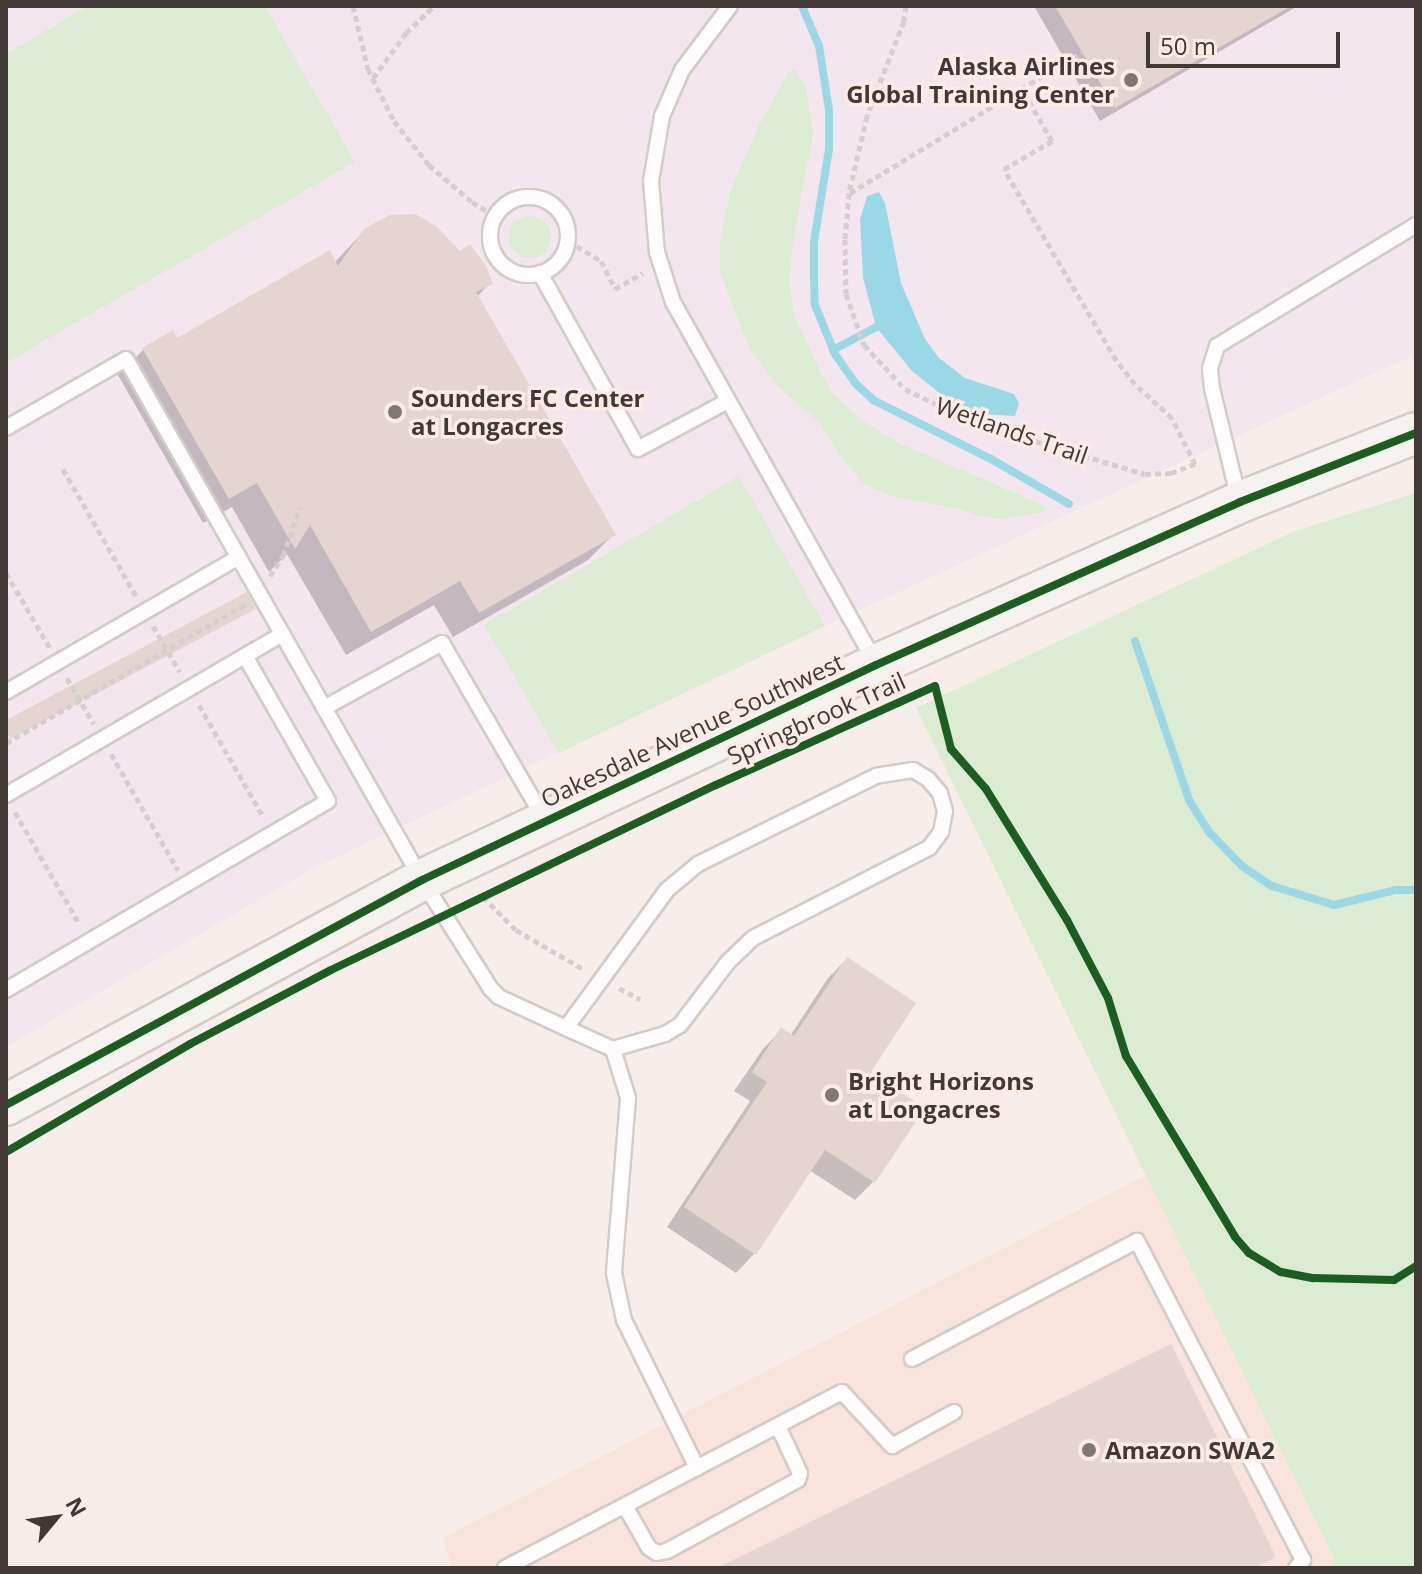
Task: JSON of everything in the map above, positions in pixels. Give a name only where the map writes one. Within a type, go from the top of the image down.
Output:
[{"type":"street","name":"Oakesdale Avenue Southwest","points":[[6,1105],[422,880],[876,665],[1240,502],[1416,433]]},
{"type":"lane","points":[[730,6],[698,45],[669,96],[654,153],[651,212],[666,284],[876,665]]},
{"type":"lane","points":[[534,197],[549,202],[560,212],[567,226],[568,241],[563,255],[553,267],[524,275],[510,270],[498,260],[492,246],[491,231],[495,216],[519,198],[534,197]]},
{"type":"lane","points":[[1240,502],[1212,388],[1210,368],[1217,346],[1416,225]]},
{"type":"lane","points":[[540,273],[638,449],[728,401]]},
{"type":"lane","points":[[6,428],[126,359],[422,880],[499,997],[566,1028],[613,1049],[665,1034],[680,1025],[728,962],[753,938],[929,848],[941,832],[945,811],[940,793],[928,779],[913,770],[876,776],[698,864],[667,890],[566,1028]]},
{"type":"lane","points":[[6,692],[239,557]]},
{"type":"lane","points":[[6,795],[283,634]]},
{"type":"lane","points":[[324,708],[442,643],[546,821]]},
{"type":"lane","points":[[6,990],[328,801],[245,656]]},
{"type":"lane","points":[[613,1049],[628,1098],[614,1273],[624,1320],[697,1468]]},
{"type":"lane","points":[[912,1359],[1137,1241],[1303,1560],[1296,1568]]},
{"type":"lane","points":[[505,1568],[842,1392],[892,1446],[954,1412]]},
{"type":"lane","points":[[625,1506],[649,1548],[657,1553],[667,1551],[798,1480],[800,1473],[778,1426]]},
{"type":"path","points":[[353,6],[372,79],[394,121],[429,165],[472,202],[495,216]]},
{"type":"path","points":[[372,79],[406,33],[434,6]]},
{"type":"path","points":[[849,193],[1082,52]]},
{"type":"path","points":[[568,241],[601,261],[615,289],[647,270]]},
{"type":"path","points":[[63,469],[273,833]]},
{"type":"path","points":[[6,743],[254,600],[283,556],[300,508]]},
{"type":"path","points":[[14,811],[89,941]]},
{"type":"path","points":[[486,895],[516,930],[640,999]]},
{"type":"shaded area","points":[[6,6],[1416,6],[1416,354],[825,626],[314,868],[6,1047]]},
{"type":"shaded area","points":[[1161,1167],[1359,1568],[452,1568],[443,1538]]},
{"type":"green space","points":[[88,6],[265,6],[355,162],[6,363],[6,54]]},
{"type":"green space","points":[[795,70],[806,86],[813,134],[793,241],[789,285],[795,317],[822,376],[834,395],[866,423],[899,443],[1049,508],[1043,512],[1003,519],[980,516],[960,509],[890,496],[863,483],[843,460],[821,424],[778,386],[750,350],[720,272],[720,240],[731,189],[757,129],[788,72]]},
{"type":"green space","points":[[530,216],[545,222],[551,237],[545,252],[530,258],[515,252],[509,237],[515,222]]},
{"type":"green space","points":[[739,476],[825,626],[559,753],[484,625]]},
{"type":"green space","points":[[1416,493],[1416,1568],[1330,1568],[1335,1560],[916,708],[1295,531]]},
{"type":"water","points":[[879,192],[885,203],[901,283],[925,339],[939,358],[965,378],[1014,394],[1019,403],[1015,416],[980,414],[942,395],[912,371],[876,327],[863,278],[860,219],[867,196]]},
{"type":"building","name":"Alaska Airlines Global Training Center","points":[[1055,6],[1291,6],[1115,108]]},
{"type":"building","name":"Sounders FC Center at Longacres","points":[[415,214],[436,226],[460,251],[470,244],[486,266],[493,284],[476,292],[616,535],[479,613],[460,581],[371,632],[310,525],[295,549],[257,483],[229,499],[142,348],[173,330],[177,338],[330,250],[338,266],[364,229],[390,215]]},
{"type":"building","points":[[247,592],[256,609],[10,739],[6,731],[6,720]]},
{"type":"building","name":"Bright Horizons at Longacres","points":[[847,957],[916,1003],[871,1072],[925,1108],[875,1183],[825,1150],[756,1255],[684,1207],[767,1082],[752,1072],[781,1027],[794,1036]]},
{"type":"building","name":"Amazon SWA2","points":[[1171,1344],[1276,1557],[1254,1568],[717,1568]]},
{"type":"waterway","points":[[802,6],[819,46],[829,110],[829,149],[814,242],[814,280],[815,305],[835,354],[855,383],[873,400],[991,459],[1069,504]]},
{"type":"waterway","points":[[833,350],[876,327]]},
{"type":"waterway","points":[[1135,641],[1189,800],[1210,833],[1242,866],[1272,886],[1334,905],[1396,890],[1416,890]]},
{"type":"cycle path","name":"Springbrook Trail","points":[[6,1105],[422,880],[876,665],[1240,502],[1416,433]]},
{"type":"cycle path","name":"Springbrook Trail","points":[[6,1152],[190,1044],[331,970],[716,785],[935,686],[951,749],[986,789],[1067,920],[1108,998],[1126,1056],[1235,1237],[1249,1253],[1281,1272],[1313,1278],[1394,1280],[1416,1266]]},
{"type":"place","name":"Alaska Airlines Global Training Center","points":[[1131,80]]},
{"type":"place","name":"Sounders FC Center at Longacres","points":[[395,412]]},
{"type":"place","name":"Bright Horizons at Longacres","points":[[832,1095]]},
{"type":"place","name":"Amazon SWA2","points":[[1089,1450]]}]
